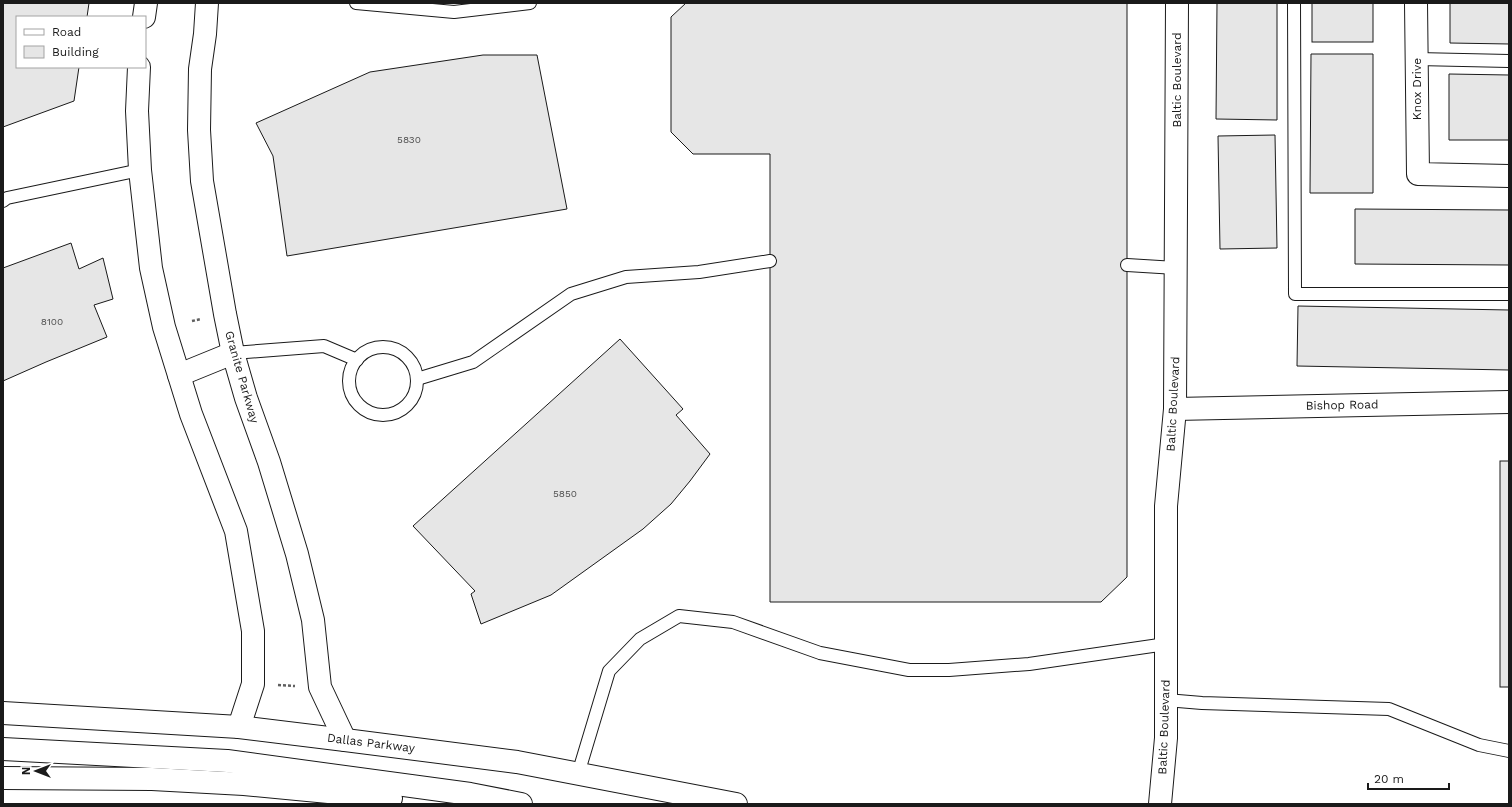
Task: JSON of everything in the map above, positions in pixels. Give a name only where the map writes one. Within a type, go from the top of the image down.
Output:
[{"type":"main road","points":[[144,16],[146,3]]},
{"type":"main road","name":"Granite Parkway","points":[[207,3],[205,34],[200,70],[199,130],[202,181],[218,276],[233,354],[246,398],[269,462],[297,554],[313,620],[320,687],[345,740]]},
{"type":"main road","name":"Baltic Boulevard","points":[[1160,804],[1166,738],[1166,506],[1175,409],[1177,3]]},
{"type":"main road","name":"Knox Drive","points":[[1416,3],[1418,174],[1509,176]]},
{"type":"main road","points":[[138,68],[137,112],[140,170],[151,268],[164,327],[179,375],[199,435],[236,531],[251,616],[253,631],[253,684],[239,727]]},
{"type":"main road","points":[[179,375],[233,354]]},
{"type":"main road","name":"Bishop Road","points":[[1175,409],[1509,402]]},
{"type":"main road","name":"Dallas Parkway","points":[[3,713],[239,727],[345,740],[517,762],[736,804]]},
{"type":"main road","points":[[3,749],[227,761],[470,794],[521,804]]},
{"type":"main road","points":[[3,778],[152,779],[244,784],[458,804]]},
{"type":"lane","points":[[356,3],[454,12],[530,3]]},
{"type":"lane","points":[[1294,3],[1295,294],[1509,294]]},
{"type":"lane","points":[[1417,59],[1509,61]]},
{"type":"lane","points":[[3,201],[7,198],[140,170]]},
{"type":"lane","points":[[417,379],[473,362],[571,294],[626,277],[699,272],[770,261]]},
{"type":"lane","points":[[1127,265],[1176,268]]},
{"type":"lane","points":[[233,354],[324,346],[356,360]]},
{"type":"lane","points":[[376,347],[388,347],[399,351],[408,358],[414,368],[417,379],[416,389],[412,399],[405,408],[385,415],[374,414],[365,410],[356,403],[351,393],[349,382],[351,370],[356,360],[366,352],[376,347]]},
{"type":"lane","points":[[578,774],[609,671],[640,639],[679,616],[733,622],[820,653],[909,670],[950,670],[1030,664],[1166,644]]},
{"type":"lane","points":[[1166,700],[1389,709],[1479,745],[1509,751]]},
{"type":"path","points":[[273,685],[300,686]]},
{"type":"building","points":[[3,3],[89,3],[87,16],[16,16],[16,68],[79,68],[74,101],[3,127]]},
{"type":"building","points":[[686,3],[1127,3],[1127,577],[1101,602],[770,602],[770,154],[693,154],[671,132],[671,17]]},
{"type":"building","points":[[1217,3],[1277,3],[1277,120],[1216,119]]},
{"type":"building","points":[[1312,3],[1373,3],[1373,42],[1312,42]]},
{"type":"building","points":[[1450,3],[1509,3],[1509,44],[1450,43]]},
{"type":"building","points":[[1311,54],[1373,54],[1373,193],[1310,193]]},
{"type":"building","points":[[483,55],[537,55],[567,209],[287,256],[273,156],[256,123],[370,72]]},
{"type":"building","points":[[1449,74],[1509,75],[1509,140],[1449,140]]},
{"type":"building","points":[[1275,135],[1277,248],[1220,249],[1218,136]]},
{"type":"building","points":[[1355,209],[1509,210],[1509,265],[1355,264]]},
{"type":"building","points":[[71,243],[79,269],[103,258],[113,299],[94,305],[107,337],[3,381],[3,268]]},
{"type":"building","points":[[1298,306],[1509,310],[1509,370],[1297,366]]},
{"type":"building","points":[[620,339],[683,409],[676,415],[710,454],[671,504],[643,529],[551,595],[481,624],[471,594],[475,591],[413,526]]},
{"type":"building","points":[[1500,461],[1509,461],[1509,687],[1500,687]]}]
